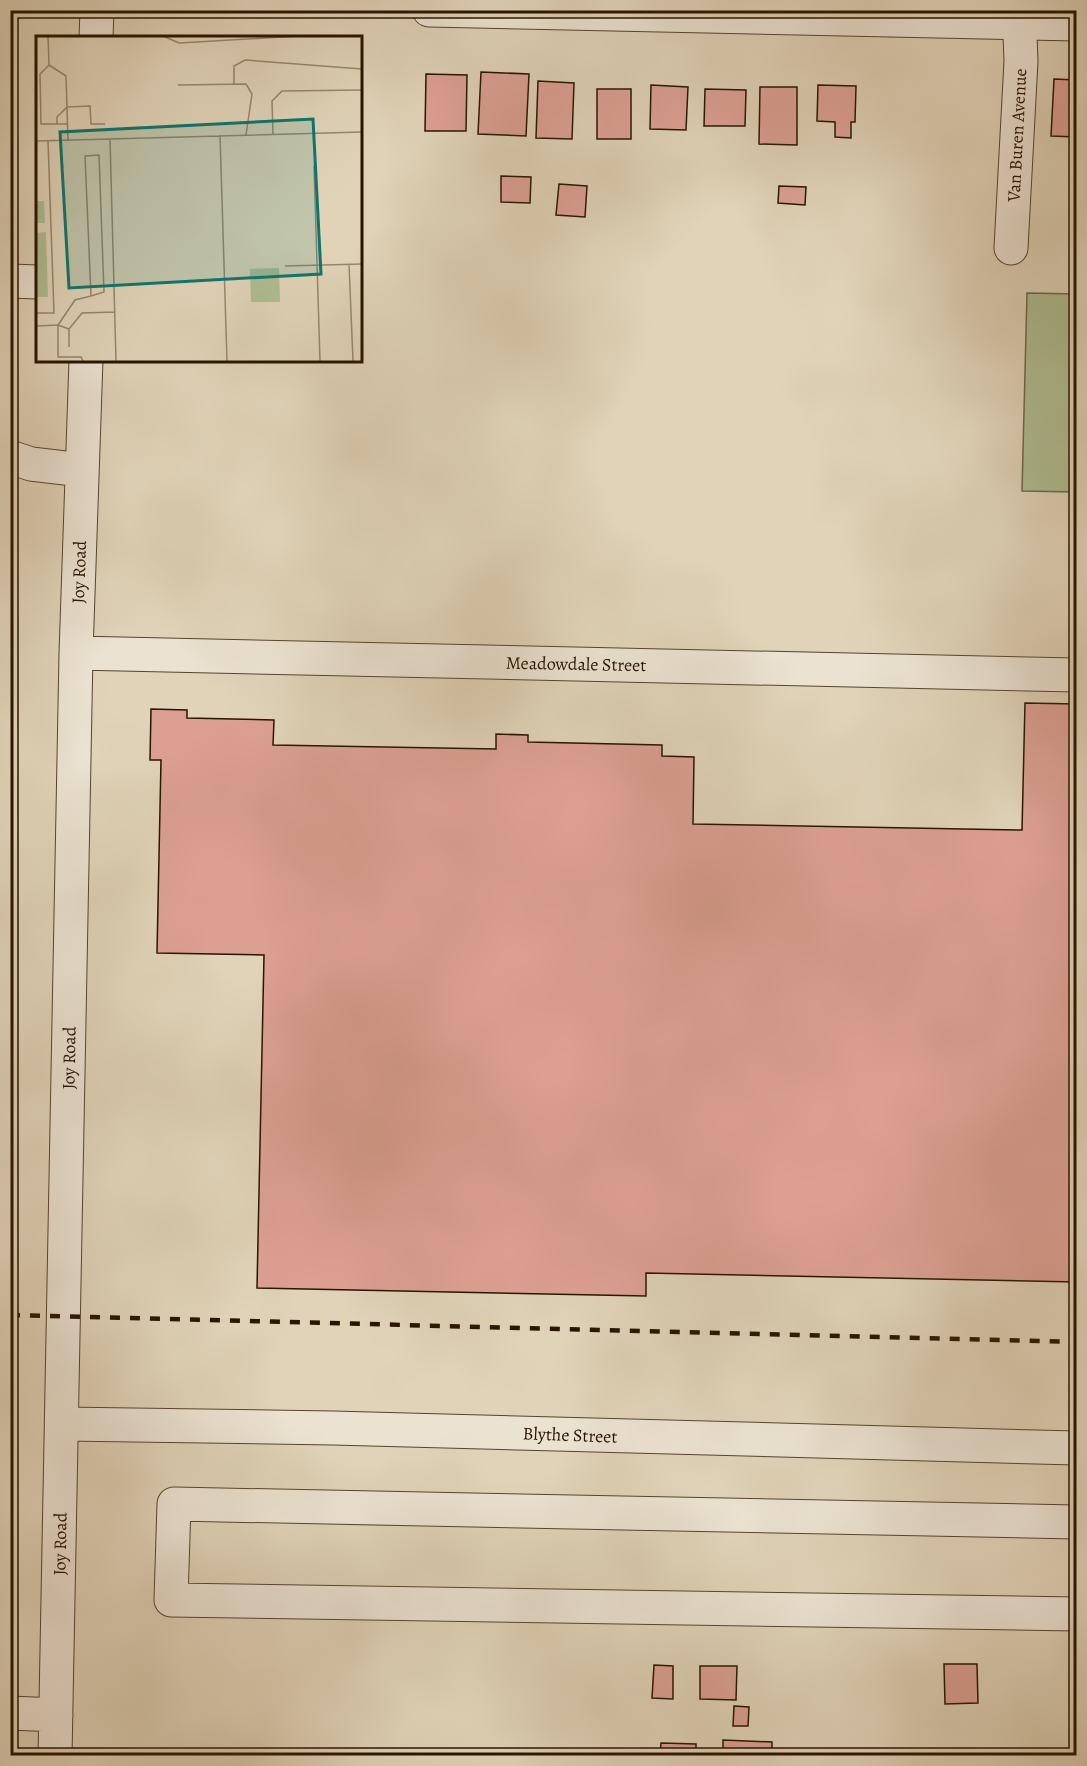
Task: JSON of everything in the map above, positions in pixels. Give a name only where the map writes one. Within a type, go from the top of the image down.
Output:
[{"type":"street","points":[[96,36],[97,10]]},
{"type":"street","points":[[429,10],[1019,17],[1077,24]]},
{"type":"street","name":"Van Buren Avenue","points":[[1011,248],[1021,61],[1019,17]]},
{"type":"street","points":[[10,281],[36,282]]},
{"type":"street","name":"Joy Road","points":[[55,1755],[76,653],[86,362]]},
{"type":"street","points":[[10,457],[31,464],[82,470]]},
{"type":"street","name":"Meadowdale Street","points":[[76,653],[1077,675]]},
{"type":"street","name":"Blythe Street","points":[[63,1424],[333,1428],[1077,1448]]},
{"type":"street","points":[[1077,1522],[174,1504],[171,1600],[1077,1614]]},
{"type":"street","points":[[10,1713],[56,1714]]},
{"type":"green space","points":[[1027,293],[1076,294],[1076,492],[1022,491]]},
{"type":"building","points":[[481,72],[529,74],[526,136],[478,134]]},
{"type":"building","points":[[426,74],[467,75],[466,131],[425,131]]},
{"type":"building","points":[[1054,79],[1076,80],[1076,137],[1051,136]]},
{"type":"building","points":[[538,81],[574,83],[572,139],[536,138]]},
{"type":"building","points":[[651,85],[688,87],[686,130],[650,129]]},
{"type":"building","points":[[818,85],[856,86],[855,122],[851,122],[851,138],[835,137],[835,122],[817,121]]},
{"type":"building","points":[[760,87],[797,87],[797,145],[759,144]]},
{"type":"building","points":[[597,89],[631,89],[631,139],[597,139]]},
{"type":"building","points":[[705,89],[746,90],[745,126],[704,126]]},
{"type":"building","points":[[501,176],[531,177],[530,203],[501,202]]},
{"type":"building","points":[[559,184],[587,186],[585,217],[556,215]]},
{"type":"building","points":[[779,186],[806,187],[805,205],[778,203]]},
{"type":"building","points":[[1025,703],[1076,704],[1076,1282],[646,1273],[646,1296],[257,1288],[264,955],[157,953],[161,760],[150,760],[151,709],[187,710],[187,718],[274,720],[273,745],[496,749],[496,734],[528,735],[528,742],[662,745],[662,756],[694,757],[693,824],[1022,830]]},
{"type":"building","points":[[10,842],[16,842],[10,1084]]},
{"type":"building","points":[[10,1377],[17,1377],[15,1420],[10,1419]]},
{"type":"building","points":[[944,1664],[977,1664],[978,1703],[945,1704]]},
{"type":"building","points":[[654,1665],[673,1666],[673,1699],[652,1698]]},
{"type":"building","points":[[700,1666],[737,1666],[736,1700],[700,1699]]},
{"type":"building","points":[[734,1706],[749,1707],[748,1726],[733,1726]]},
{"type":"building","points":[[723,1740],[772,1742],[772,1756],[723,1756]]},
{"type":"building","points":[[661,1743],[696,1744],[696,1756],[660,1756]]},
{"type":"building","points":[[806,1749],[839,1750],[839,1756],[806,1756]]},
{"type":"railway","points":[[10,1315],[1076,1342]]}]
